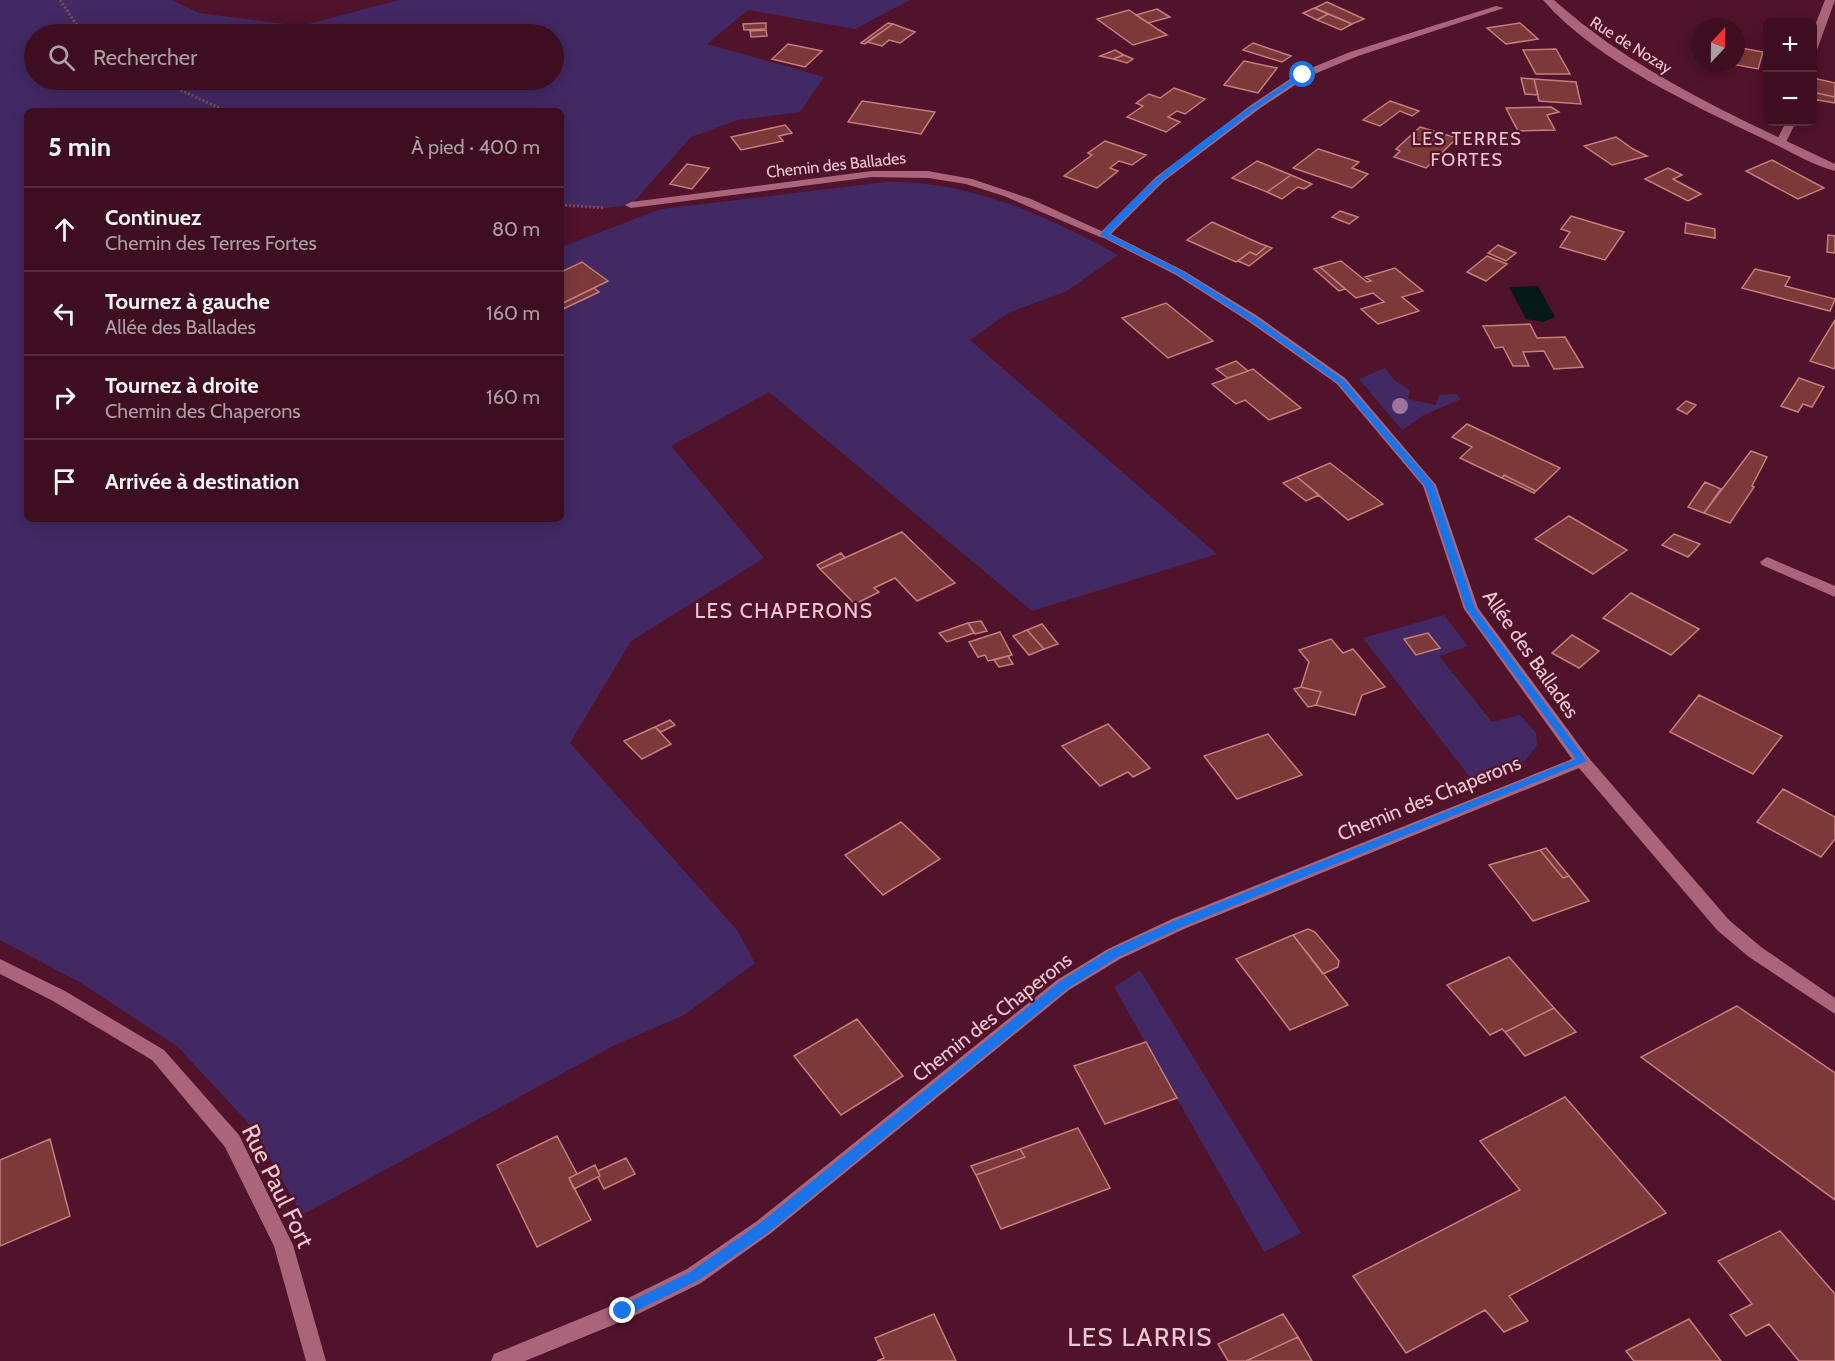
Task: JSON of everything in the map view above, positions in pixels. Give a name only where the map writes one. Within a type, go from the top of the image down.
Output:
[{"type":"street","name":"Rue de Nozay","points":[[1548,0],[1575,27],[1614,55],[1676,90],[1835,168]]},
{"type":"street","points":[[1817,34],[1830,0]]},
{"type":"street","points":[[1104,235],[1160,179],[1255,106],[1303,75],[1365,50],[1499,8]]},
{"type":"street","points":[[1781,142],[1789,126]]},
{"type":"street","name":"Chemin des Ballades","points":[[631,205],[872,174],[911,173],[946,177],[985,186],[1037,204],[1104,235]]},
{"type":"street","name":"Allée des Ballades","points":[[1104,235],[1180,273],[1252,318],[1341,381],[1429,485],[1471,609],[1582,761],[1723,925],[1755,952],[1835,1007]]},
{"type":"street","points":[[1767,562],[1835,592]]},
{"type":"street","name":"Chemin des Chaperons","points":[[501,1361],[623,1311],[694,1276],[764,1227],[1063,985],[1114,954],[1178,924],[1582,761]]},
{"type":"street","name":"Rue Paul Fort","points":[[0,966],[59,996],[158,1055],[232,1141],[283,1245],[316,1361]]},
{"type":"path","points":[[60,0],[75,24]]},
{"type":"path","points":[[181,90],[220,108]]},
{"type":"path","points":[[564,205],[605,208],[631,205]]},
{"type":"shaded area","points":[[0,0],[172,0],[199,13],[285,24],[24,24],[24,90],[564,90],[564,24],[309,24],[399,0],[910,0],[855,29],[748,10],[707,44],[824,77],[800,112],[738,120],[691,137],[631,205],[605,208],[564,205],[564,108],[24,108],[24,522],[564,522],[564,246],[661,209],[886,182],[947,187],[1006,203],[1063,227],[1118,255],[1067,291],[1008,313],[970,340],[1217,554],[1032,611],[769,392],[671,446],[764,558],[631,641],[570,743],[737,930],[755,963],[684,1015],[613,1046],[302,1215],[253,1128],[177,1046],[81,983],[0,940]]},
{"type":"shaded area","points":[[1538,286],[1555,317],[1543,322],[1526,319],[1509,287]]},
{"type":"shaded area","points":[[1385,368],[1394,380],[1410,390],[1408,399],[1436,405],[1439,395],[1456,394],[1461,399],[1424,415],[1402,430],[1359,379]]},
{"type":"shaded area","points":[[1444,615],[1468,646],[1439,656],[1492,722],[1520,715],[1536,733],[1537,745],[1526,760],[1472,780],[1363,638]]},
{"type":"shaded area","points":[[1140,970],[1301,1233],[1264,1252],[1114,987]]},
{"type":"building","points":[[1327,2],[1364,19],[1352,24],[1315,8]]},
{"type":"building","points":[[1314,8],[1328,14],[1317,20],[1303,13]]},
{"type":"building","points":[[1157,9],[1170,17],[1148,23],[1136,15]]},
{"type":"building","points":[[1129,10],[1167,35],[1133,45],[1097,19]]},
{"type":"building","points":[[1328,14],[1352,24],[1341,30],[1317,20]]},
{"type":"building","points":[[766,23],[766,29],[744,30],[743,24]]},
{"type":"building","points":[[888,23],[893,24],[865,44],[861,43]]},
{"type":"building","points":[[1520,23],[1538,39],[1506,44],[1487,28]]},
{"type":"building","points":[[893,24],[915,32],[900,43],[889,40],[882,46],[867,42]]},
{"type":"building","points":[[766,30],[767,36],[751,37],[750,31]]},
{"type":"building","points":[[1253,43],[1291,56],[1282,62],[1243,50]]},
{"type":"building","points":[[788,44],[822,51],[805,67],[772,59]]},
{"type":"building","points":[[1556,49],[1570,74],[1536,74],[1523,50]]},
{"type":"building","points":[[1745,49],[1763,52],[1758,69],[1745,67]]},
{"type":"building","points":[[1115,50],[1124,55],[1113,59],[1100,56]]},
{"type":"building","points":[[1124,55],[1133,59],[1127,63],[1113,59]]},
{"type":"building","points":[[1244,61],[1277,68],[1258,93],[1224,85]]},
{"type":"building","points":[[1521,78],[1534,79],[1538,95],[1525,94]]},
{"type":"building","points":[[1534,79],[1576,82],[1581,104],[1539,101]]},
{"type":"building","points":[[1817,79],[1835,83],[1835,97],[1817,93]]},
{"type":"building","points":[[1174,88],[1205,99],[1185,114],[1177,111],[1168,117],[1180,122],[1166,132],[1127,117],[1143,106],[1136,103],[1149,94],[1160,98]]},
{"type":"building","points":[[1817,93],[1835,97],[1835,103],[1817,100]]},
{"type":"building","points":[[862,101],[935,112],[921,134],[848,122]]},
{"type":"building","points":[[1390,101],[1419,111],[1412,116],[1400,111],[1380,126],[1363,120]]},
{"type":"building","points":[[1551,107],[1559,112],[1547,115],[1555,130],[1518,131],[1506,108]]},
{"type":"building","points":[[785,125],[792,133],[779,136],[783,141],[741,150],[731,137]]},
{"type":"building","points":[[1420,127],[1457,138],[1426,168],[1394,157],[1400,151],[1396,149]]},
{"type":"building","points":[[1616,137],[1647,156],[1612,165],[1584,146]]},
{"type":"building","points":[[1105,141],[1146,155],[1132,165],[1119,161],[1110,168],[1118,171],[1097,188],[1064,176],[1092,155],[1088,153]]},
{"type":"building","points":[[1318,149],[1359,162],[1352,168],[1368,174],[1352,188],[1293,168]]},
{"type":"building","points":[[1772,160],[1824,188],[1798,199],[1746,171]]},
{"type":"building","points":[[1257,161],[1291,175],[1267,192],[1232,178]]},
{"type":"building","points":[[687,164],[709,168],[692,189],[670,184]]},
{"type":"building","points":[[1668,168],[1682,175],[1673,179],[1701,194],[1688,201],[1645,179]]},
{"type":"building","points":[[1291,175],[1312,184],[1304,189],[1298,187],[1282,199],[1267,192]]},
{"type":"building","points":[[1340,211],[1358,217],[1349,224],[1332,217]]},
{"type":"building","points":[[1571,216],[1624,232],[1605,260],[1560,247],[1570,232],[1561,229]]},
{"type":"building","points":[[1212,222],[1267,246],[1256,255],[1250,252],[1236,262],[1187,240]]},
{"type":"building","points":[[1686,223],[1715,229],[1715,238],[1685,233]]},
{"type":"building","points":[[1828,235],[1835,236],[1835,253],[1827,252]]},
{"type":"building","points":[[1498,245],[1516,253],[1506,261],[1488,253]]},
{"type":"building","points":[[1267,246],[1272,248],[1249,266],[1238,261],[1250,252],[1256,255]]},
{"type":"building","points":[[1487,256],[1507,264],[1486,281],[1467,272]]},
{"type":"building","points":[[1341,261],[1367,282],[1371,281],[1365,277],[1395,268],[1423,291],[1402,297],[1419,311],[1378,324],[1361,309],[1384,302],[1373,293],[1356,298],[1320,267]]},
{"type":"building","points":[[582,262],[608,281],[564,303],[564,271]]},
{"type":"building","points":[[1320,267],[1345,289],[1339,291],[1314,269]]},
{"type":"building","points":[[1755,269],[1790,277],[1785,286],[1835,299],[1830,311],[1742,288]]},
{"type":"building","points":[[594,288],[599,292],[564,309],[564,303]]},
{"type":"building","points":[[1166,303],[1213,341],[1168,358],[1122,318]]},
{"type":"building","points":[[1835,320],[1835,369],[1810,361]]},
{"type":"building","points":[[1530,324],[1537,338],[1565,337],[1583,367],[1554,369],[1544,351],[1523,352],[1529,366],[1513,366],[1503,347],[1495,348],[1483,326]]},
{"type":"building","points":[[1236,361],[1248,371],[1228,378],[1216,369]]},
{"type":"building","points":[[1253,369],[1301,408],[1269,420],[1245,400],[1236,404],[1212,384]]},
{"type":"building","points":[[1799,378],[1824,387],[1812,407],[1803,404],[1798,412],[1781,406]]},
{"type":"building","points":[[1686,401],[1696,405],[1687,414],[1677,409]]},
{"type":"building","points":[[1467,424],[1560,468],[1536,491],[1504,475],[1502,478],[1460,458],[1472,447],[1452,437]]},
{"type":"building","points":[[1751,451],[1767,457],[1752,486],[1754,487],[1730,523],[1704,513]]},
{"type":"building","points":[[1330,463],[1383,504],[1348,520],[1297,477]]},
{"type":"building","points":[[1504,475],[1536,491],[1534,493],[1502,478]]},
{"type":"building","points":[[1297,477],[1319,495],[1306,501],[1283,483]]},
{"type":"building","points":[[1705,482],[1721,489],[1704,513],[1688,507]]},
{"type":"building","points":[[1569,516],[1627,550],[1593,574],[1535,539]]},
{"type":"building","points":[[902,532],[955,583],[917,601],[895,578],[874,588],[879,592],[855,604],[820,569]]},
{"type":"building","points":[[1674,534],[1700,544],[1688,557],[1662,545]]},
{"type":"building","points":[[841,553],[845,558],[820,569],[817,565]]},
{"type":"building","points":[[1631,593],[1699,629],[1671,655],[1603,618]]},
{"type":"building","points":[[981,621],[987,631],[975,634],[968,623]]},
{"type":"building","points":[[968,623],[974,633],[947,642],[939,633]]},
{"type":"building","points":[[1042,624],[1058,644],[1044,649],[1027,630]]},
{"type":"building","points":[[1027,630],[1044,649],[1029,655],[1013,636]]},
{"type":"building","points":[[1000,632],[1012,655],[988,661],[985,655],[978,657],[969,642]]},
{"type":"building","points":[[1428,633],[1440,648],[1416,655],[1404,639]]},
{"type":"building","points":[[1572,635],[1599,651],[1579,668],[1552,653]]},
{"type":"building","points":[[1331,639],[1343,653],[1353,649],[1385,687],[1362,695],[1355,715],[1316,705],[1321,692],[1301,687],[1309,662],[1299,650]]},
{"type":"building","points":[[1008,656],[1013,664],[999,667],[994,660]]},
{"type":"building","points":[[1301,687],[1321,692],[1316,705],[1308,707],[1294,689]]},
{"type":"building","points":[[1699,695],[1782,736],[1753,774],[1670,732]]},
{"type":"building","points":[[670,720],[675,725],[661,732],[655,727]]},
{"type":"building","points":[[1108,724],[1150,768],[1133,777],[1128,772],[1100,786],[1062,746]]},
{"type":"building","points":[[655,727],[671,744],[642,759],[624,741]]},
{"type":"building","points":[[1268,734],[1302,775],[1237,799],[1204,756]]},
{"type":"building","points":[[1783,789],[1835,817],[1835,839],[1821,857],[1757,822]]},
{"type":"building","points":[[901,822],[940,859],[883,895],[845,855]]},
{"type":"building","points":[[1546,848],[1569,876],[1563,878],[1540,850]]},
{"type":"building","points":[[1540,850],[1563,878],[1569,876],[1589,901],[1533,921],[1489,865]]},
{"type":"building","points":[[1308,929],[1315,932],[1339,961],[1338,967],[1323,974],[1293,935]]},
{"type":"building","points":[[1293,935],[1348,1005],[1290,1030],[1236,959]]},
{"type":"building","points":[[1509,957],[1554,1008],[1505,1032],[1502,1029],[1490,1035],[1447,985]]},
{"type":"building","points":[[1737,1006],[1835,1073],[1835,1200],[1641,1057]]},
{"type":"building","points":[[1554,1008],[1576,1032],[1525,1056],[1505,1032]]},
{"type":"building","points":[[857,1019],[903,1076],[841,1115],[794,1056]]},
{"type":"building","points":[[1146,1042],[1177,1098],[1105,1124],[1074,1066]]},
{"type":"building","points":[[1565,1097],[1666,1213],[1509,1296],[1528,1321],[1504,1332],[1485,1310],[1406,1353],[1353,1276],[1520,1190],[1480,1141]]},
{"type":"building","points":[[1078,1128],[1110,1188],[1001,1229],[976,1175],[1025,1157],[1020,1149]]},
{"type":"building","points":[[557,1136],[577,1174],[569,1178],[591,1220],[537,1247],[497,1165]]},
{"type":"building","points":[[50,1139],[70,1216],[0,1246],[0,1160]]},
{"type":"building","points":[[1020,1149],[1025,1157],[976,1175],[971,1166]]},
{"type":"building","points":[[626,1158],[635,1174],[604,1189],[598,1177],[600,1176],[598,1171]]},
{"type":"building","points":[[595,1165],[600,1176],[574,1189],[569,1178]]},
{"type":"building","points":[[1780,1231],[1835,1294],[1835,1361],[1799,1361],[1769,1324],[1746,1336],[1730,1315],[1752,1304],[1718,1261]]},
{"type":"building","points":[[934,1314],[956,1361],[877,1361],[884,1358],[875,1338]]},
{"type":"building","points":[[1283,1314],[1298,1337],[1246,1361],[1228,1361],[1218,1344]]},
{"type":"building","points":[[1689,1319],[1721,1361],[1634,1361],[1626,1351]]},
{"type":"building","points":[[1298,1337],[1312,1361],[1246,1361]]},
{"type":"district","name":"LES TERRES FORTES","points":[[1467,149]]},
{"type":"district","name":"LES CHAPERONS","points":[[784,610]]},
{"type":"district","name":"LES LARRIS","points":[[1140,1337]]},
{"type":"route","points":[[623,1311],[694,1276],[764,1227],[1063,985],[1114,954],[1178,924],[1582,761],[1471,609],[1429,485],[1341,381],[1252,318],[1180,273],[1104,235],[1160,179],[1255,106],[1303,75]]}]
